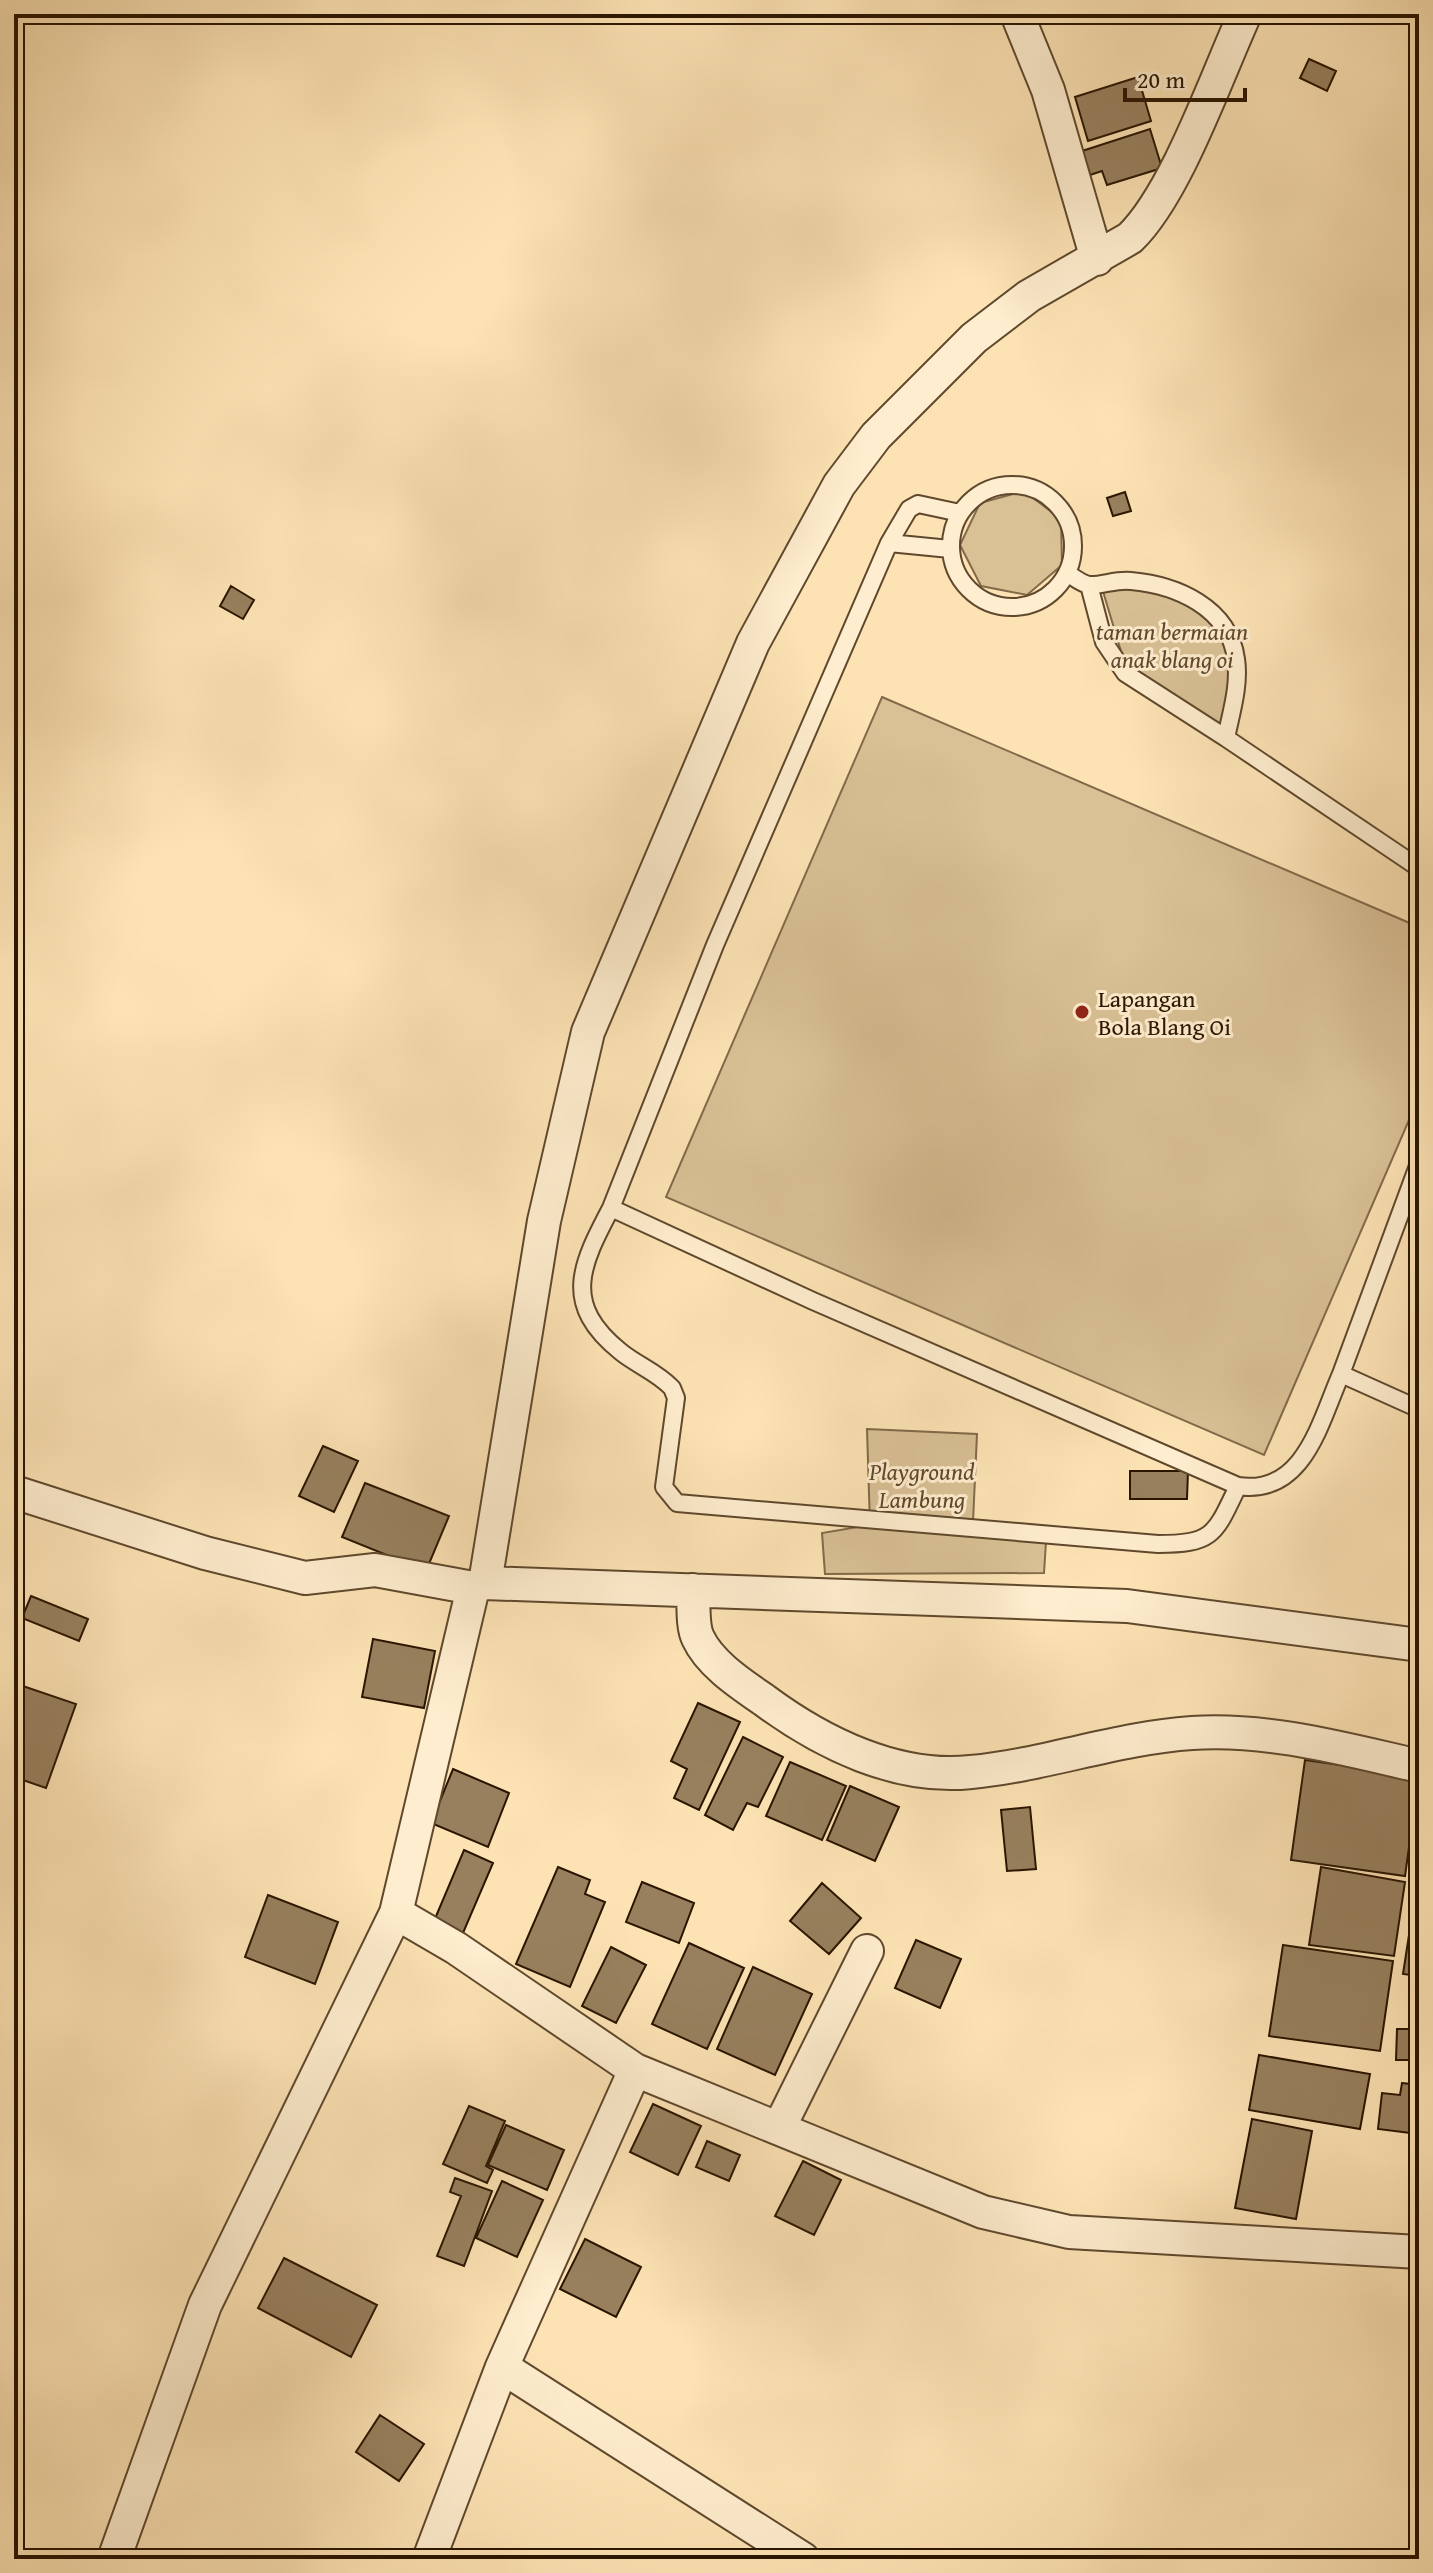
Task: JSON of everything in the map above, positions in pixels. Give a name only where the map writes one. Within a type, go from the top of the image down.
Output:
[{"type":"street","points":[[1017,14],[1048,90],[1097,259]]},
{"type":"street","points":[[114,2559],[205,2305],[396,1913],[479,1586],[544,1221],[588,1032],[753,643],[839,485],[876,436],[974,338],[1029,296],[1097,259],[1143,226],[1165,191],[1245,14]]},
{"type":"street","points":[[14,1492],[205,1553],[305,1578],[375,1570],[479,1586],[693,1590],[1127,1606],[1419,1645]]},
{"type":"street","points":[[693,1590],[697,1637],[732,1677],[776,1709],[853,1753],[907,1770],[970,1773],[1103,1746],[1192,1733],[1253,1734],[1312,1741],[1419,1766]]},
{"type":"street","points":[[396,1913],[456,1948],[635,2070],[983,2212],[1069,2232],[1419,2252]]},
{"type":"street","points":[[779,2128],[867,1951]]},
{"type":"street","points":[[429,2559],[502,2367],[635,2070]]},
{"type":"street","points":[[502,2367],[803,2559]]},
{"type":"lane","points":[[1002,485],[1027,485],[1051,497],[1067,516],[1074,541],[1067,573],[1052,594],[1020,608],[987,603],[972,593],[953,566],[950,549],[960,513],[978,495],[1002,485]]},
{"type":"lane","points":[[960,513],[918,504],[909,509],[889,543],[715,945],[611,1208],[583,1264],[582,1300],[606,1338],[672,1388],[676,1398],[664,1487],[677,1503],[1158,1544],[1194,1544],[1211,1534],[1238,1486]]},
{"type":"lane","points":[[889,543],[950,549]]},
{"type":"lane","points":[[1067,573],[1089,585],[1119,580],[1161,584],[1179,590],[1221,622],[1236,657],[1233,703],[1226,738]]},
{"type":"lane","points":[[1089,585],[1104,642],[1125,673],[1419,868]]},
{"type":"lane","points":[[611,1208],[813,1301],[1238,1486],[1256,1488],[1289,1475],[1305,1458],[1341,1374],[1419,1163]]},
{"type":"lane","points":[[1341,1374],[1419,1409]]},
{"type":"green space","points":[[1024,491],[1061,519],[1062,565],[1027,595],[981,586],[960,545],[980,503]]},
{"type":"green space","name":"taman bermaian anak blang oi","points":[[1160,587],[1214,617],[1235,660],[1227,732],[1126,668],[1102,588]]},
{"type":"green space","name":"Lapangan Bola Blang Oi","points":[[882,697],[1419,927],[1419,1097],[1264,1455],[666,1197]]},
{"type":"green space","name":"Playground Lambung","points":[[867,1429],[977,1434],[973,1522],[1047,1526],[1044,1573],[825,1574],[822,1533],[870,1525]]},
{"type":"building","points":[[1309,59],[1336,71],[1327,91],[1300,78]]},
{"type":"building","points":[[1138,77],[1151,121],[1088,141],[1075,97]]},
{"type":"building","points":[[1150,129],[1162,168],[1107,185],[1102,171],[1087,176],[1079,152]]},
{"type":"building","points":[[1125,492],[1131,511],[1113,516],[1107,498]]},
{"type":"building","points":[[231,586],[254,600],[243,619],[220,606]]},
{"type":"building","points":[[323,1446],[358,1461],[334,1512],[299,1496]]},
{"type":"building","points":[[1130,1471],[1188,1471],[1187,1499],[1130,1499]]},
{"type":"building","points":[[365,1483],[449,1516],[426,1571],[342,1537]]},
{"type":"building","points":[[31,1596],[88,1619],[79,1641],[22,1618]]},
{"type":"building","points":[[373,1639],[435,1651],[424,1708],[362,1697]]},
{"type":"building","points":[[14,1683],[76,1704],[46,1788],[14,1777]]},
{"type":"building","points":[[698,1703],[740,1722],[699,1810],[674,1798],[687,1769],[671,1761]]},
{"type":"building","points":[[743,1737],[783,1757],[758,1807],[747,1803],[733,1830],[705,1815]]},
{"type":"building","points":[[1305,1760],[1419,1776],[1405,1876],[1291,1860]]},
{"type":"building","points":[[790,1762],[846,1786],[822,1840],[766,1816]]},
{"type":"building","points":[[453,1769],[509,1793],[488,1847],[431,1823]]},
{"type":"building","points":[[850,1786],[899,1807],[875,1861],[827,1840]]},
{"type":"building","points":[[1030,1807],[1036,1869],[1007,1871],[1001,1810]]},
{"type":"building","points":[[464,1850],[493,1863],[463,1933],[434,1921]]},
{"type":"building","points":[[558,1867],[590,1880],[585,1894],[605,1902],[570,1987],[516,1964]]},
{"type":"building","points":[[1321,1867],[1405,1882],[1394,1956],[1309,1945]]},
{"type":"building","points":[[642,1882],[694,1903],[679,1943],[626,1922]]},
{"type":"building","points":[[822,1883],[861,1918],[829,1954],[790,1921]]},
{"type":"building","points":[[268,1895],[338,1922],[315,1984],[245,1957]]},
{"type":"building","points":[[1409,1935],[1419,1937],[1419,1976],[1403,1974]]},
{"type":"building","points":[[916,1940],[961,1959],[940,2008],[895,1988]]},
{"type":"building","points":[[689,1943],[744,1968],[707,2049],[652,2024]]},
{"type":"building","points":[[1283,1945],[1393,1961],[1380,2051],[1269,2036]]},
{"type":"building","points":[[611,1947],[646,1965],[616,2023],[582,2006]]},
{"type":"building","points":[[753,1967],[812,1994],[775,2075],[717,2049]]},
{"type":"building","points":[[1397,2029],[1419,2029],[1419,2060],[1396,2060]]},
{"type":"building","points":[[1259,2055],[1370,2074],[1360,2129],[1249,2110]]},
{"type":"building","points":[[1402,2083],[1419,2085],[1419,2134],[1378,2129],[1382,2093],[1400,2095]]},
{"type":"building","points":[[653,2104],[701,2126],[678,2175],[630,2152]]},
{"type":"building","points":[[469,2106],[505,2121],[486,2166],[493,2170],[487,2183],[443,2164]]},
{"type":"building","points":[[1252,2119],[1312,2131],[1296,2219],[1235,2208]]},
{"type":"building","points":[[506,2125],[564,2150],[547,2190],[488,2165]]},
{"type":"building","points":[[707,2141],[740,2155],[729,2181],[696,2167]]},
{"type":"building","points":[[803,2161],[841,2180],[814,2235],[775,2216]]},
{"type":"building","points":[[455,2178],[492,2191],[464,2266],[437,2256],[461,2196],[450,2192]]},
{"type":"building","points":[[502,2181],[543,2200],[517,2257],[476,2238]]},
{"type":"building","points":[[585,2239],[641,2267],[616,2317],[560,2289]]},
{"type":"building","points":[[284,2258],[377,2305],[351,2357],[258,2308]]},
{"type":"building","points":[[380,2415],[424,2444],[399,2481],[356,2452]]},
{"type":"place","name":"Lapangan Bola Blang Oi","points":[[1082,1012]]}]
